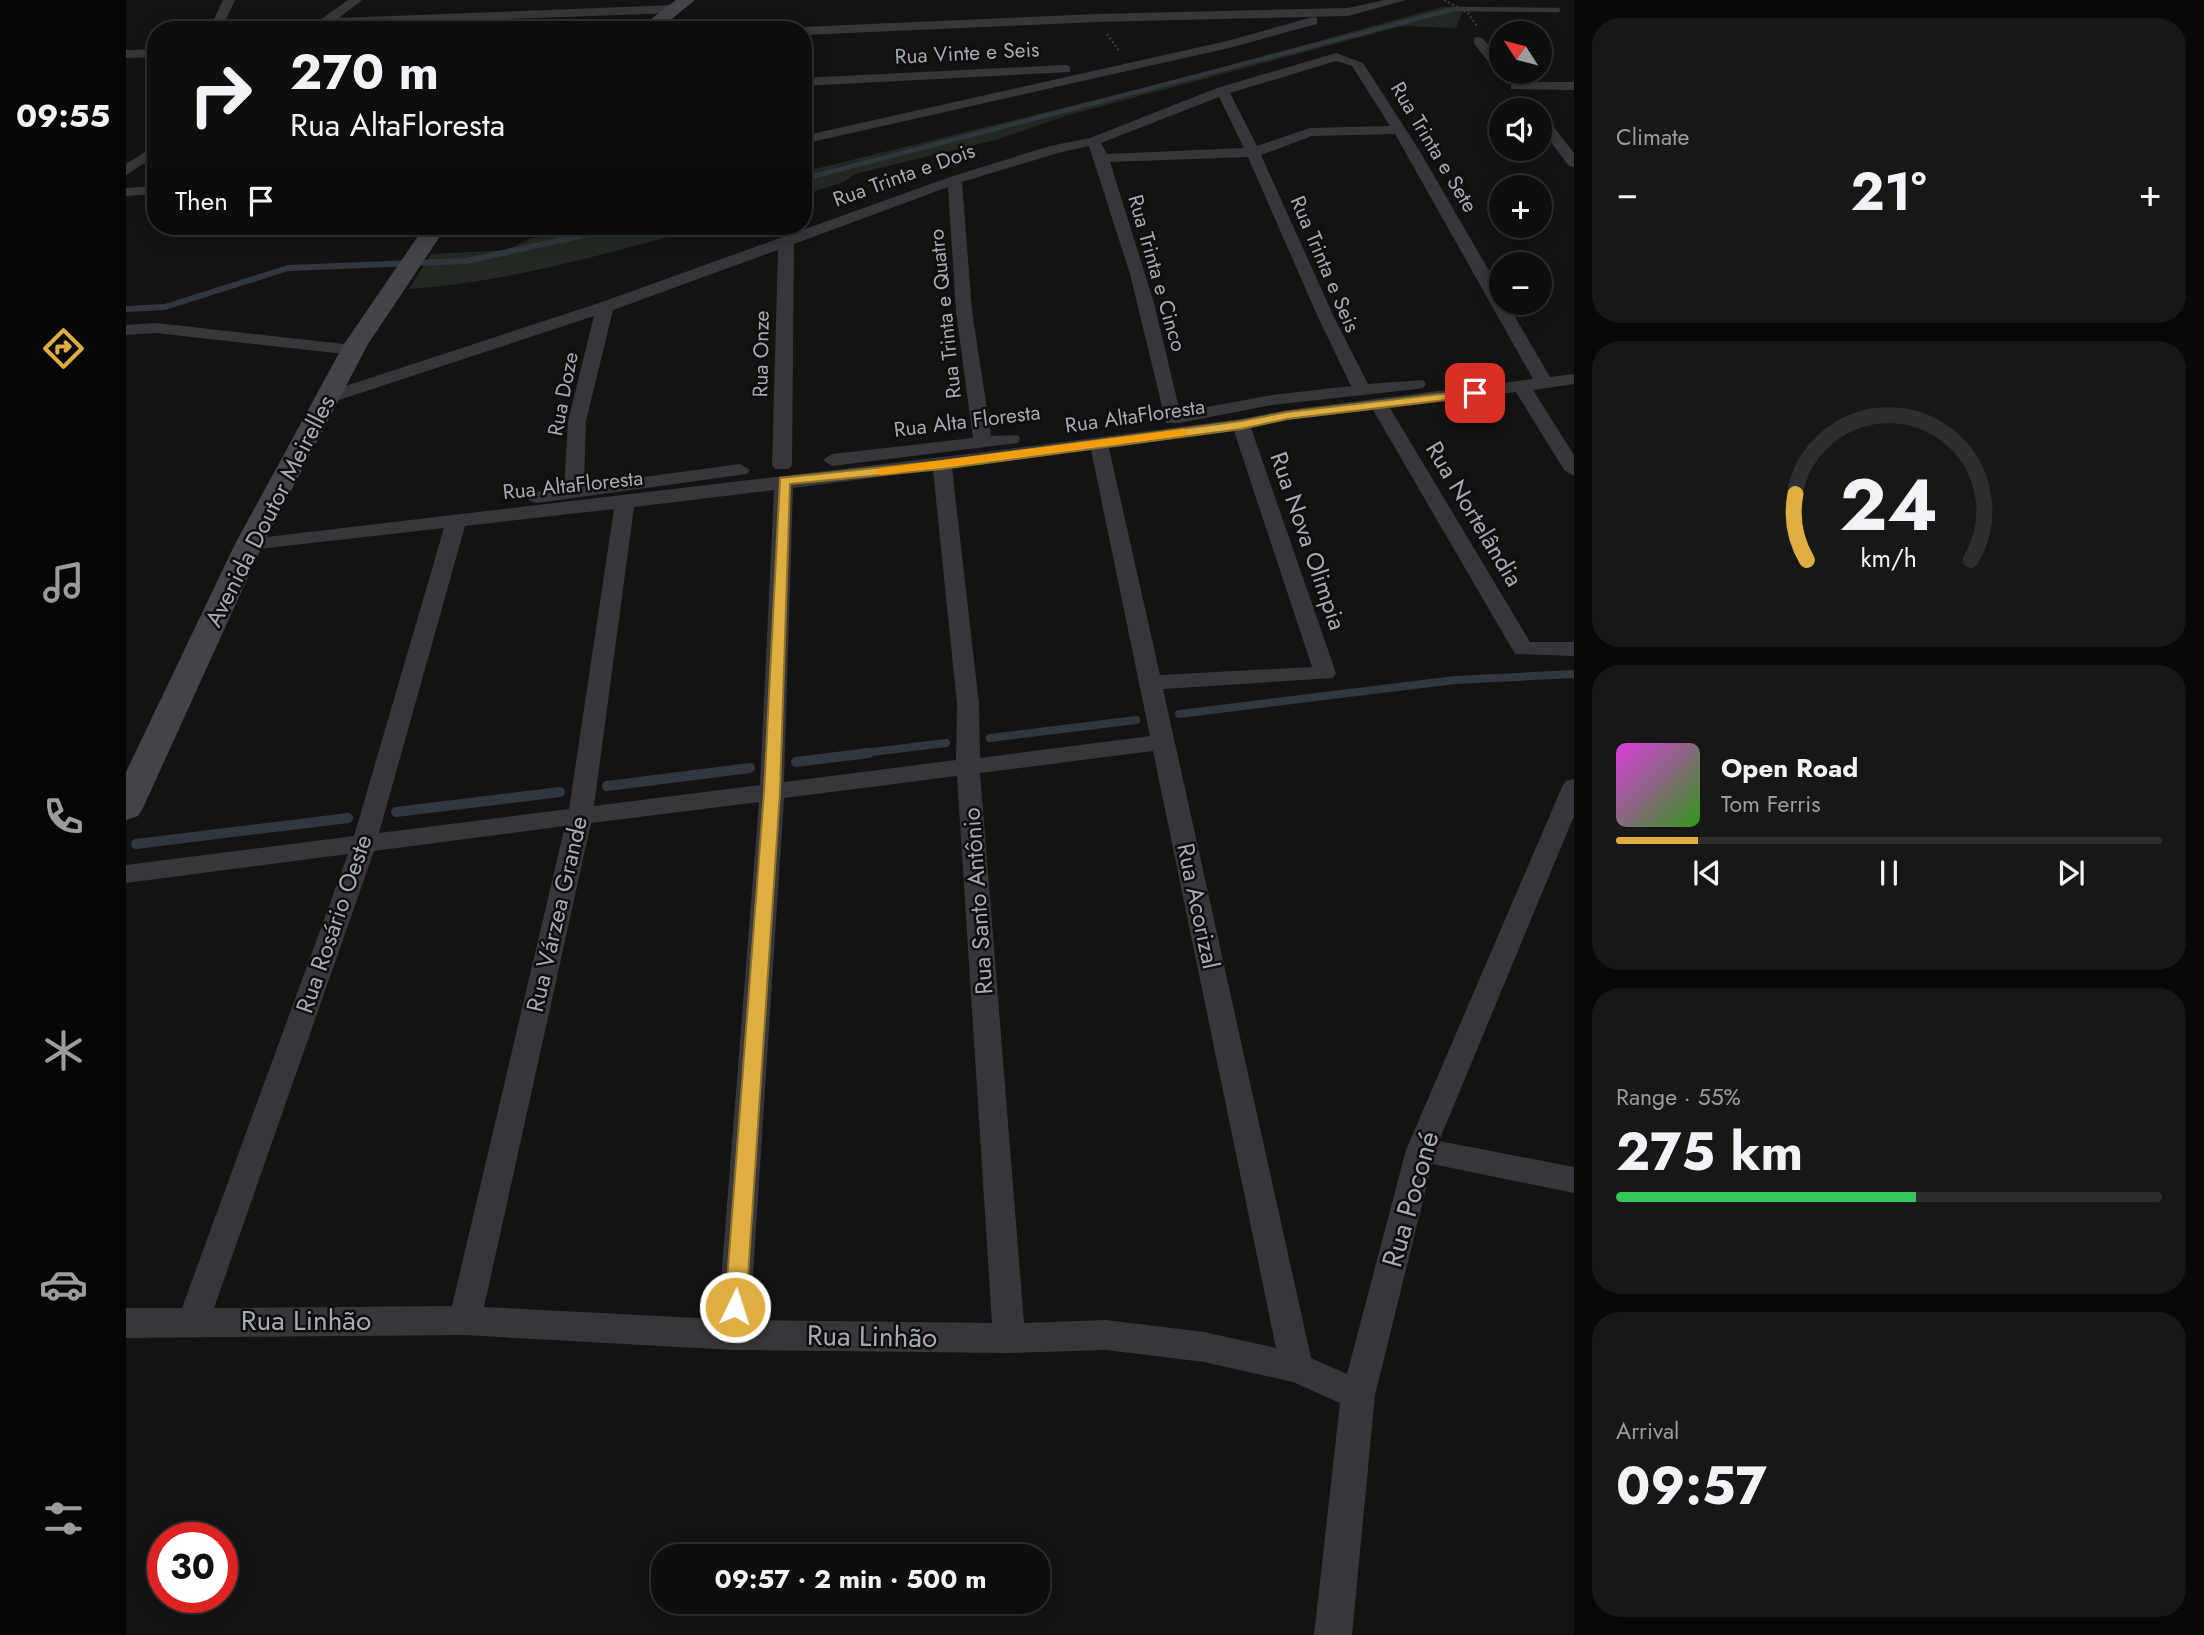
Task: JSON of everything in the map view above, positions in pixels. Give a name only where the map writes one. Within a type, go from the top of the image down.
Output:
[{"type":"street","points":[[219,21],[229,0]]},
{"type":"street","points":[[327,21],[356,0]]},
{"type":"street","points":[[812,138],[1132,66],[1400,0]]},
{"type":"street","points":[[347,21],[681,5]]},
{"type":"street","points":[[659,21],[681,5]]},
{"type":"street","points":[[812,31],[1094,14],[1348,12]]},
{"type":"street","points":[[1478,41],[1489,54]]},
{"type":"street","points":[[126,54],[147,53]]},
{"type":"street","name":"Rua Trinta e Dois","points":[[812,232],[955,180],[1055,149],[1094,141],[1222,91],[1336,57]]},
{"type":"street","name":"Rua Trinta e Sete","points":[[1336,57],[1357,63],[1399,130],[1542,378]]},
{"type":"street","name":"Rua Vinte e Seis","points":[[812,82],[1132,66]]},
{"type":"street","points":[[1516,86],[1574,86]]},
{"type":"street","points":[[1516,86],[1525,98]]},
{"type":"street","points":[[1222,91],[1255,152]]},
{"type":"street","points":[[1104,158],[1255,152],[1310,132],[1399,130]]},
{"type":"street","points":[[1552,135],[1574,163]]},
{"type":"street","name":"Rua Trinta e Cinco","points":[[1094,141],[1104,158],[1165,382],[1172,419]]},
{"type":"street","name":"Rua Trinta e Seis","points":[[1255,152],[1335,341],[1362,389]]},
{"type":"street","points":[[126,171],[147,156]]},
{"type":"street","name":"Rua Trinta e Quatro","points":[[955,180],[964,311],[984,442]]},
{"type":"street","points":[[126,192],[147,191]]},
{"type":"street","name":"Avenida Doutor Meirelles","points":[[126,808],[250,544],[353,350],[430,235]]},
{"type":"street","name":"Rua Trinta e Dois","points":[[330,397],[605,307],[805,235]]},
{"type":"street","name":"Rua Onze","points":[[733,1335],[772,792],[783,473],[786,242]]},
{"type":"street","name":"Rua Doze","points":[[574,490],[577,421],[605,307]]},
{"type":"street","points":[[126,330],[156,328],[353,350]]},
{"type":"street","name":"Rua Alta Floresta","points":[[368,531],[424,517],[574,490],[783,473],[984,442],[1172,419],[1272,400],[1362,389],[1542,378],[1574,368]]},
{"type":"street","name":"Rua AltaFloresta","points":[[368,531],[625,503],[783,473],[942,465],[1241,425],[1287,415],[1522,387],[1542,378],[1574,379]]},
{"type":"street","points":[[1522,387],[1574,470]]},
{"type":"street","points":[[1272,400],[1287,415]]},
{"type":"street","name":"Rua Nortelândia","points":[[1379,405],[1523,649],[1574,649]]},
{"type":"street","name":"Rua Nova Olimpia","points":[[1150,683],[1325,674],[1241,425]]},
{"type":"street","name":"Rua Acorizal","points":[[1099,444],[1297,1368]]},
{"type":"street","name":"Rua Santo Antônio","points":[[942,465],[968,704],[968,767],[1009,1338]]},
{"type":"street","name":"Rua Várzea Grande","points":[[464,1320],[580,816],[625,503]]},
{"type":"street","name":"Rua Rosário Oeste","points":[[193,1321],[364,844],[456,522]]},
{"type":"street","points":[[250,544],[368,531]]},
{"type":"street","points":[[126,874],[1163,742]]},
{"type":"street","name":"Rua Poconé","points":[[1333,1635],[1358,1395],[1421,1150],[1574,787]]},
{"type":"street","points":[[1421,1150],[1574,1180]]},
{"type":"street","name":"Rua Linhão","points":[[126,1323],[464,1320],[733,1335],[1009,1338],[1106,1335],[1204,1347],[1297,1368],[1358,1395]]},
{"type":"path","points":[[1444,0],[1464,11]]},
{"type":"path","points":[[1094,14],[1114,45],[1132,66]]},
{"type":"shaded area","points":[[1442,7],[1455,7],[1462,13],[1456,28],[1402,26],[1065,116],[996,140],[855,174],[844,182],[812,192],[812,170],[1172,81]]},
{"type":"shaded area","points":[[548,235],[676,235],[523,273],[409,289],[431,254],[508,250],[529,239]]},
{"type":"waterway","points":[[812,177],[1454,9],[1558,10]]},
{"type":"waterway","points":[[126,309],[165,307],[288,268],[466,261],[584,235]]},
{"type":"waterway","points":[[1179,714],[1455,680],[1574,674]]},
{"type":"waterway","points":[[990,738],[1136,720]]},
{"type":"waterway","points":[[856,754],[946,743]]},
{"type":"waterway","points":[[796,762],[869,753]]},
{"type":"waterway","points":[[607,786],[750,768]]},
{"type":"waterway","points":[[396,812],[560,792]]},
{"type":"waterway","points":[[136,844],[348,818]]},
{"type":"slow traffic","points":[[881,472],[1183,433]]},
{"type":"route","points":[[735,1307],[772,792],[784,481],[942,465],[1241,425],[1287,415],[1475,393]]}]
